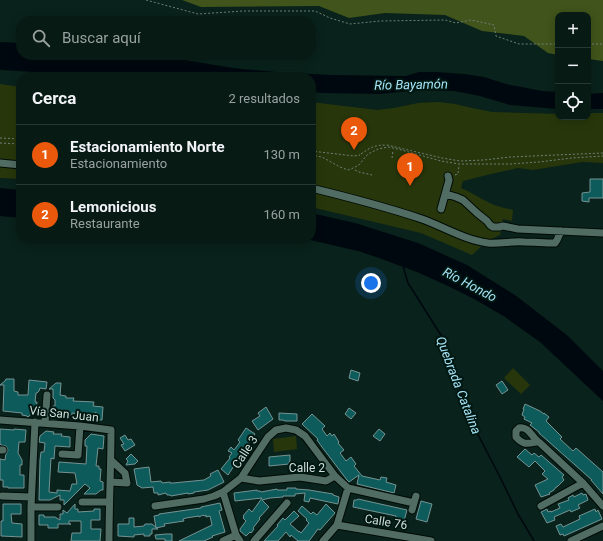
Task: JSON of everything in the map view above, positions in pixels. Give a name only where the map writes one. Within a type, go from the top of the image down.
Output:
[{"type":"street","points":[[0,163],[16,165]]},
{"type":"street","points":[[442,209],[451,175]]},
{"type":"street","points":[[316,189],[399,212],[424,220],[465,237],[489,243],[554,243],[561,231]]},
{"type":"street","points":[[446,194],[463,200],[476,213],[487,221],[492,220],[503,226],[518,229],[603,233]]},
{"type":"street","points":[[45,423],[47,395]]},
{"type":"street","name":"Vía San Juan","points":[[0,420],[80,426],[111,430],[109,541]]},
{"type":"street","points":[[31,541],[31,497],[35,422]]},
{"type":"street","points":[[62,454],[78,455],[80,426]]},
{"type":"street","name":"Calle 3","points":[[155,506],[204,499],[223,492],[241,478],[268,437],[276,430],[286,428],[296,430],[305,436],[335,476]]},
{"type":"street","points":[[536,442],[540,443],[583,482],[603,506]]},
{"type":"street","points":[[110,482],[127,483],[125,473],[111,460]]},
{"type":"street","name":"Calle 2","points":[[241,478],[259,481],[300,478],[326,481],[335,476],[348,488],[414,503]]},
{"type":"street","points":[[541,506],[583,482]]},
{"type":"street","points":[[323,541],[337,526],[348,488]]},
{"type":"street","points":[[223,492],[238,538],[223,541]]},
{"type":"street","points":[[2,496],[31,497]]},
{"type":"street","points":[[82,502],[109,502]]},
{"type":"street","points":[[254,541],[287,503]]},
{"type":"street","points":[[31,507],[58,507]]},
{"type":"street","name":"Calle 76","points":[[337,526],[395,538],[430,541]]},
{"type":"street","points":[[571,541],[603,526]]},
{"type":"path","points":[[146,0],[198,14],[243,11],[316,11],[330,18],[350,24],[380,21],[445,20],[456,23],[471,20],[494,25],[496,36],[519,44],[555,44]]},
{"type":"path","points":[[591,44],[603,44]]},
{"type":"path","points":[[0,138],[16,139]]},
{"type":"path","points":[[0,143],[16,144]]},
{"type":"path","points":[[316,152],[354,156],[361,154],[373,146],[381,145],[394,146],[459,161],[603,153]]},
{"type":"path","points":[[316,155],[348,170],[359,165],[370,153],[388,147],[459,165],[524,163],[603,156]]},
{"type":"path","points":[[392,158],[393,150]]},
{"type":"path","points":[[451,175],[458,176],[459,165]]},
{"type":"path","points":[[356,170],[372,175]]},
{"type":"green space","points":[[182,0],[603,0],[603,61],[591,59],[591,12],[555,12],[555,54],[548,53],[524,36],[482,31],[445,15],[385,13],[349,18],[319,6],[201,7]]},
{"type":"green space","points":[[0,84],[16,86],[16,179],[0,178]]},
{"type":"green space","points":[[439,102],[492,112],[555,114],[555,120],[591,120],[591,113],[603,113],[603,163],[582,162],[533,170],[518,168],[463,181],[461,188],[494,205],[513,210],[512,221],[503,219],[500,235],[487,241],[472,255],[421,233],[316,208],[316,103],[377,110],[418,103]]},
{"type":"green space","points":[[513,368],[530,385],[521,394],[504,378]]},
{"type":"green space","points":[[296,436],[297,449],[274,452],[273,439]]},
{"type":"water","name":"Río Bayamón","points":[[0,42],[16,43],[16,60],[185,60],[233,68],[276,72],[34,72],[1,70]]},
{"type":"water","name":"Río Bayamón","points":[[419,72],[464,74],[484,77],[506,84],[542,91],[555,92],[555,109],[510,105],[480,96],[454,91],[419,90],[380,94],[316,92],[316,74],[406,76]]},
{"type":"water","points":[[603,93],[603,109],[591,109],[591,94]]},
{"type":"water","points":[[0,188],[16,190],[16,218],[0,216]]},
{"type":"water","name":"Río Hondo","points":[[316,214],[355,223],[418,243],[467,265],[515,295],[568,336],[603,371],[603,401],[540,342],[505,317],[476,300],[417,272],[358,251],[316,241]]},
{"type":"building","points":[[590,179],[603,179],[603,198],[589,198],[589,202],[582,201],[582,193],[590,192]]},
{"type":"building","points":[[351,370],[360,373],[358,381],[349,378]]},
{"type":"building","points":[[6,379],[14,379],[14,391],[18,392],[18,395],[28,395],[29,380],[47,382],[46,389],[40,388],[36,393],[36,410],[28,417],[22,415],[22,413],[3,411],[4,385],[0,385]]},
{"type":"building","points":[[502,381],[508,390],[502,394],[496,385]]},
{"type":"building","points":[[56,383],[61,383],[60,395],[66,396],[66,398],[74,398],[73,401],[94,402],[93,406],[103,407],[102,420],[96,420],[96,412],[90,417],[87,415],[72,413],[72,415],[52,415],[55,400],[53,398],[53,389],[49,389]]},
{"type":"building","points":[[525,404],[549,417],[546,421],[562,437],[560,439],[573,451],[576,448],[603,472],[603,494],[592,480],[530,425],[532,423],[524,419],[525,417],[522,415]]},
{"type":"building","points":[[266,407],[273,419],[258,430],[252,421],[260,416],[258,413]]},
{"type":"building","points":[[349,408],[356,413],[351,419],[345,414]]},
{"type":"building","points":[[279,413],[297,414],[297,421],[279,420]]},
{"type":"building","points":[[312,414],[325,426],[322,429],[327,436],[330,433],[332,436],[334,434],[339,442],[338,443],[344,450],[340,453],[346,461],[351,457],[356,464],[354,466],[362,476],[380,480],[381,477],[387,478],[386,482],[396,485],[394,493],[357,484],[359,475],[349,482],[322,447],[317,440],[318,439],[302,424]]},
{"type":"building","points":[[246,428],[255,434],[228,475],[221,469],[232,453],[228,451],[231,447],[234,450],[240,442],[238,440]]},
{"type":"building","points":[[0,429],[26,430],[25,442],[19,442],[18,453],[22,460],[22,465],[20,465],[20,475],[24,475],[24,488],[3,487],[3,480],[0,480],[0,459],[5,460],[8,450],[6,446],[0,444]]},
{"type":"building","points":[[379,429],[385,434],[380,441],[373,436]]},
{"type":"building","points":[[46,431],[54,432],[53,434],[62,434],[61,436],[70,437],[70,447],[55,446],[54,459],[51,458],[49,492],[57,493],[57,490],[70,491],[72,484],[77,484],[75,473],[58,472],[59,462],[86,464],[87,446],[85,446],[85,440],[91,434],[104,436],[103,449],[98,448],[96,466],[99,466],[99,469],[101,469],[100,481],[103,482],[103,490],[96,494],[84,494],[90,488],[85,484],[64,505],[64,500],[60,500],[60,495],[50,500],[39,500],[40,460],[41,452],[44,452],[45,443],[39,442],[40,436]]},
{"type":"building","points":[[125,435],[128,440],[131,439],[135,445],[125,451],[121,445],[124,444],[120,438]]},
{"type":"building","points":[[525,449],[532,455],[534,453],[539,457],[541,455],[564,475],[562,477],[564,480],[549,493],[550,494],[541,497],[535,485],[548,479],[542,474],[545,471],[535,461],[529,467],[517,457]]},
{"type":"building","points":[[131,454],[138,461],[135,464],[126,465],[128,461],[126,459]]},
{"type":"building","points":[[290,455],[289,464],[269,466],[269,457]]},
{"type":"building","points":[[149,467],[151,482],[161,481],[162,483],[173,483],[204,480],[211,476],[210,474],[218,470],[224,482],[208,490],[194,493],[171,496],[167,495],[166,493],[158,495],[158,493],[154,493],[153,487],[142,488],[137,485],[134,469]]},
{"type":"building","points":[[287,488],[333,494],[339,497],[338,504],[310,498],[309,502],[304,501],[305,493],[295,494],[295,496],[283,496],[262,500],[269,507],[259,518],[260,519],[253,528],[254,529],[246,536],[240,531],[246,521],[243,516],[249,509],[252,512],[262,498],[235,501],[234,493],[257,490],[261,492],[277,489],[287,490]]},
{"type":"building","points":[[582,493],[583,495],[586,494],[588,500],[578,505],[580,508],[571,512],[570,510],[554,517],[555,520],[547,523],[541,512],[547,509],[548,512],[551,512],[560,508],[558,504],[569,500],[568,498],[573,495],[574,497]]},
{"type":"building","points":[[358,499],[407,510],[404,521],[396,519],[396,516],[353,507],[354,500]]},
{"type":"building","points":[[421,501],[432,504],[427,522],[416,519]]},
{"type":"building","points":[[220,503],[222,510],[219,511],[225,532],[212,536],[213,537],[204,541],[179,541],[212,525],[210,516],[206,517],[206,515],[203,515],[199,517],[186,518],[183,519],[184,521],[164,524],[165,526],[156,528],[154,516],[159,514],[201,508]]},
{"type":"building","points":[[3,504],[21,504],[21,514],[11,514],[12,523],[22,524],[22,537],[1,536]]},
{"type":"building","points":[[75,504],[75,509],[78,509],[78,512],[100,509],[100,520],[91,520],[91,529],[101,529],[100,541],[71,541],[72,533],[81,533],[81,521],[69,521],[69,524],[58,524],[58,528],[48,528],[48,525],[39,525],[39,515],[44,515],[44,517],[55,517],[60,520],[60,514],[63,514],[63,510],[67,513]]},
{"type":"building","points":[[326,504],[335,513],[320,530],[318,529],[309,541],[298,541],[291,535],[290,537],[286,532],[278,541],[264,541],[278,526],[277,525],[283,518],[285,520],[294,511],[299,516],[290,524],[301,533],[309,523],[306,520],[307,519],[298,511],[302,506],[311,514],[313,512],[317,515]]},
{"type":"building","points":[[595,509],[596,512],[598,510],[602,519],[564,536],[563,534],[560,535],[556,526],[561,524],[563,527],[580,519],[579,516]]},
{"type":"building","points":[[129,518],[134,518],[134,527],[152,524],[158,529],[152,529],[152,534],[150,534],[150,536],[144,536],[144,534],[134,535],[134,537],[118,536],[118,524],[129,524]]},
{"type":"building","points":[[172,534],[172,541],[156,539],[155,535]]},
{"type":"waterway","name":"Quebrada Catalina","points":[[403,266],[408,283],[444,340],[470,419],[518,514],[534,541]]},
{"type":"place","name":"Lemonicious","points":[[354,150]]},
{"type":"place","name":"Estacionamiento Norte","points":[[410,186]]}]
